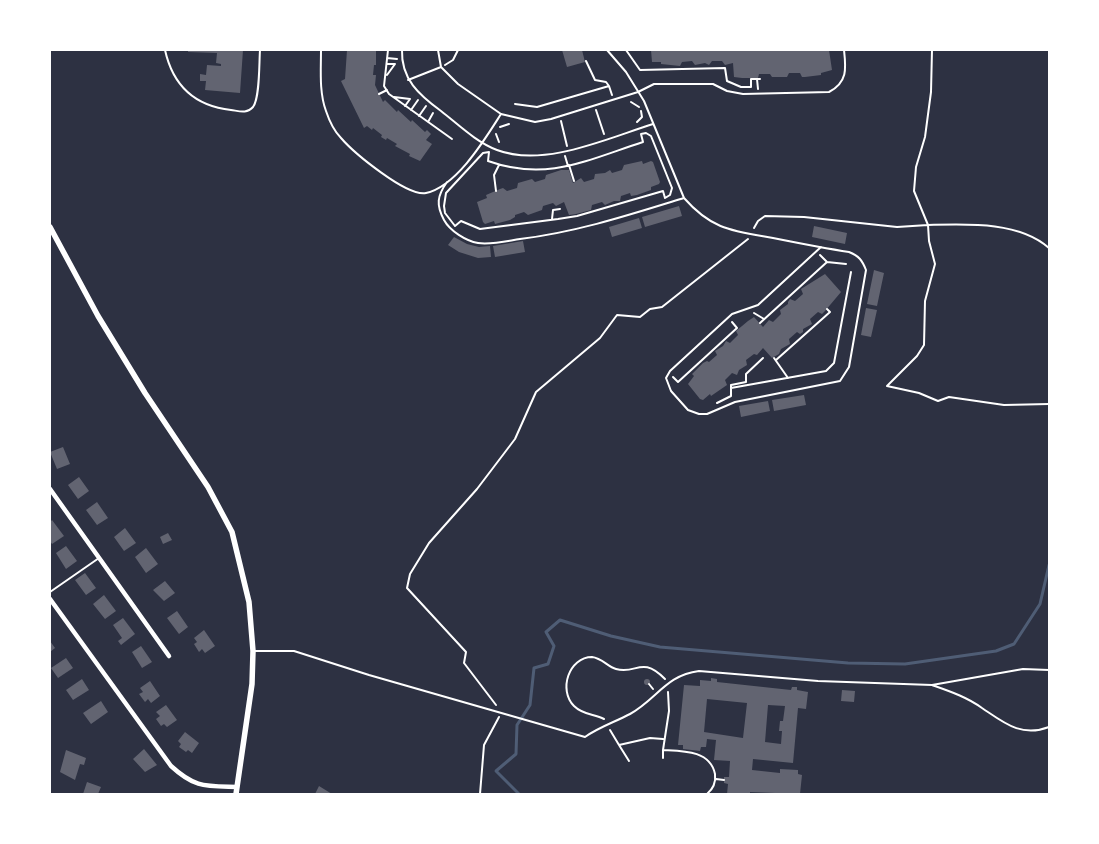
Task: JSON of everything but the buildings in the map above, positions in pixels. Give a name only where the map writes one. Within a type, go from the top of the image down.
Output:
[{"type":"main road","points":[[50,227],[98,316],[208,487],[232,532],[249,602],[253,651],[248,719],[236,794]]},
{"type":"street","points":[[50,489],[169,656]]},
{"type":"street","points":[[50,599],[171,766],[187,781],[207,786],[237,787]]},
{"type":"lane","points":[[165,50],[172,73],[188,92],[202,103],[214,108],[245,112],[252,108],[256,100],[260,50]]},
{"type":"lane","points":[[321,50],[321,83],[326,109],[340,137],[369,162],[413,193],[432,191],[447,182]]},
{"type":"lane","points":[[402,50],[402,59],[408,80],[421,96],[481,143],[498,151],[519,155],[542,156],[564,152],[653,124]]},
{"type":"lane","points":[[438,50],[441,67],[458,84],[501,114],[535,122],[559,117],[614,100],[654,84],[713,84],[727,91],[759,94],[829,92],[836,88],[845,77],[844,50]]},
{"type":"lane","points":[[607,50],[638,92],[684,198],[694,208],[717,225],[733,232],[822,247],[857,255],[863,261],[866,270],[849,367],[840,381],[735,402],[707,414],[692,412],[671,391],[666,378],[670,371],[740,310],[758,306],[822,247]]},
{"type":"lane","points":[[408,80],[441,67]]},
{"type":"lane","points":[[501,114],[481,143],[438,194],[438,208],[447,226],[459,235],[478,243],[514,240],[582,229],[684,198]]},
{"type":"lane","points":[[50,592],[99,558]]},
{"type":"lane","points":[[253,651],[294,651],[369,675],[585,737],[644,705],[678,676],[699,671],[818,681],[932,685],[1023,668],[1049,670]]},
{"type":"lane","points":[[932,685],[975,704],[1010,727],[1022,730],[1040,730],[1049,726]]},
{"type":"path","points":[[388,50],[385,78],[387,90],[405,106],[452,139]]},
{"type":"path","points":[[441,67],[453,60],[458,50]]},
{"type":"path","points":[[626,50],[640,70],[725,68],[727,81],[741,87],[751,87],[751,79],[759,79],[759,94]]},
{"type":"path","points":[[932,50],[931,92],[925,137],[916,167],[914,191],[928,225],[929,241],[935,264],[925,301],[924,345],[917,356],[887,386],[919,392],[938,401],[948,398],[1004,405],[1049,404]]},
{"type":"path","points":[[387,58],[402,59]]},
{"type":"path","points":[[586,61],[595,80],[606,82],[609,86],[614,100]]},
{"type":"path","points":[[385,78],[395,64],[386,64]]},
{"type":"path","points":[[515,104],[537,107],[609,86]]},
{"type":"path","points":[[379,94],[387,90]]},
{"type":"path","points":[[392,96],[410,99],[405,106]]},
{"type":"path","points":[[411,110],[421,96]]},
{"type":"path","points":[[419,116],[428,102]]},
{"type":"path","points":[[631,102],[638,105],[641,111],[642,117],[637,122]]},
{"type":"path","points":[[595,106],[605,139]]},
{"type":"path","points":[[428,122],[436,108]]},
{"type":"path","points":[[559,117],[568,150]]},
{"type":"path","points":[[499,142],[496,134],[501,127],[509,124]]},
{"type":"path","points":[[646,133],[651,136],[671,192],[665,198],[663,191],[577,216],[487,228],[470,226],[461,221],[458,225],[452,224],[444,206],[446,192],[483,153],[489,152],[488,161],[508,169],[534,171],[568,165],[643,142],[641,134],[646,133]]},
{"type":"path","points":[[564,152],[574,181]]},
{"type":"path","points":[[496,191],[494,175],[499,165]]},
{"type":"path","points":[[552,220],[552,210],[560,210]]},
{"type":"path","points":[[480,794],[484,745],[501,712],[464,664],[466,652],[407,588],[410,574],[445,523],[477,489],[515,439],[536,392],[600,338],[617,315],[640,317],[650,309],[662,307],[739,244],[746,242],[758,221],[765,216],[804,217],[897,227],[999,225],[1025,235],[1049,248]]},
{"type":"path","points":[[817,251],[827,262],[846,264]]},
{"type":"path","points":[[760,323],[827,262]]},
{"type":"path","points":[[732,388],[826,371],[834,363],[851,272]]},
{"type":"path","points":[[788,378],[775,359],[830,312],[827,309]]},
{"type":"path","points":[[747,313],[758,313],[764,319]]},
{"type":"path","points":[[673,377],[678,382],[737,328],[732,322],[735,319]]},
{"type":"path","points":[[724,322],[732,332]]},
{"type":"path","points":[[716,329],[726,338]]},
{"type":"path","points":[[715,403],[731,396],[731,385],[746,382],[746,374],[763,358]]},
{"type":"path","points":[[628,761],[607,724],[599,716],[580,712],[572,704],[566,693],[567,677],[574,666],[584,659],[594,657],[615,669],[648,667],[658,671],[668,683],[670,711],[663,739],[663,758]]},
{"type":"path","points":[[619,745],[650,738],[663,739]]},
{"type":"path","points":[[663,750],[706,757],[714,767],[716,779],[707,794]]},
{"type":"path","points":[[716,779],[724,780]]},
{"type":"waterway","points":[[519,794],[496,771],[516,754],[517,725],[530,705],[534,668],[548,664],[554,646],[546,632],[560,620],[611,636],[660,647],[848,663],[905,664],[996,651],[1014,644],[1040,604],[1049,565]]}]
